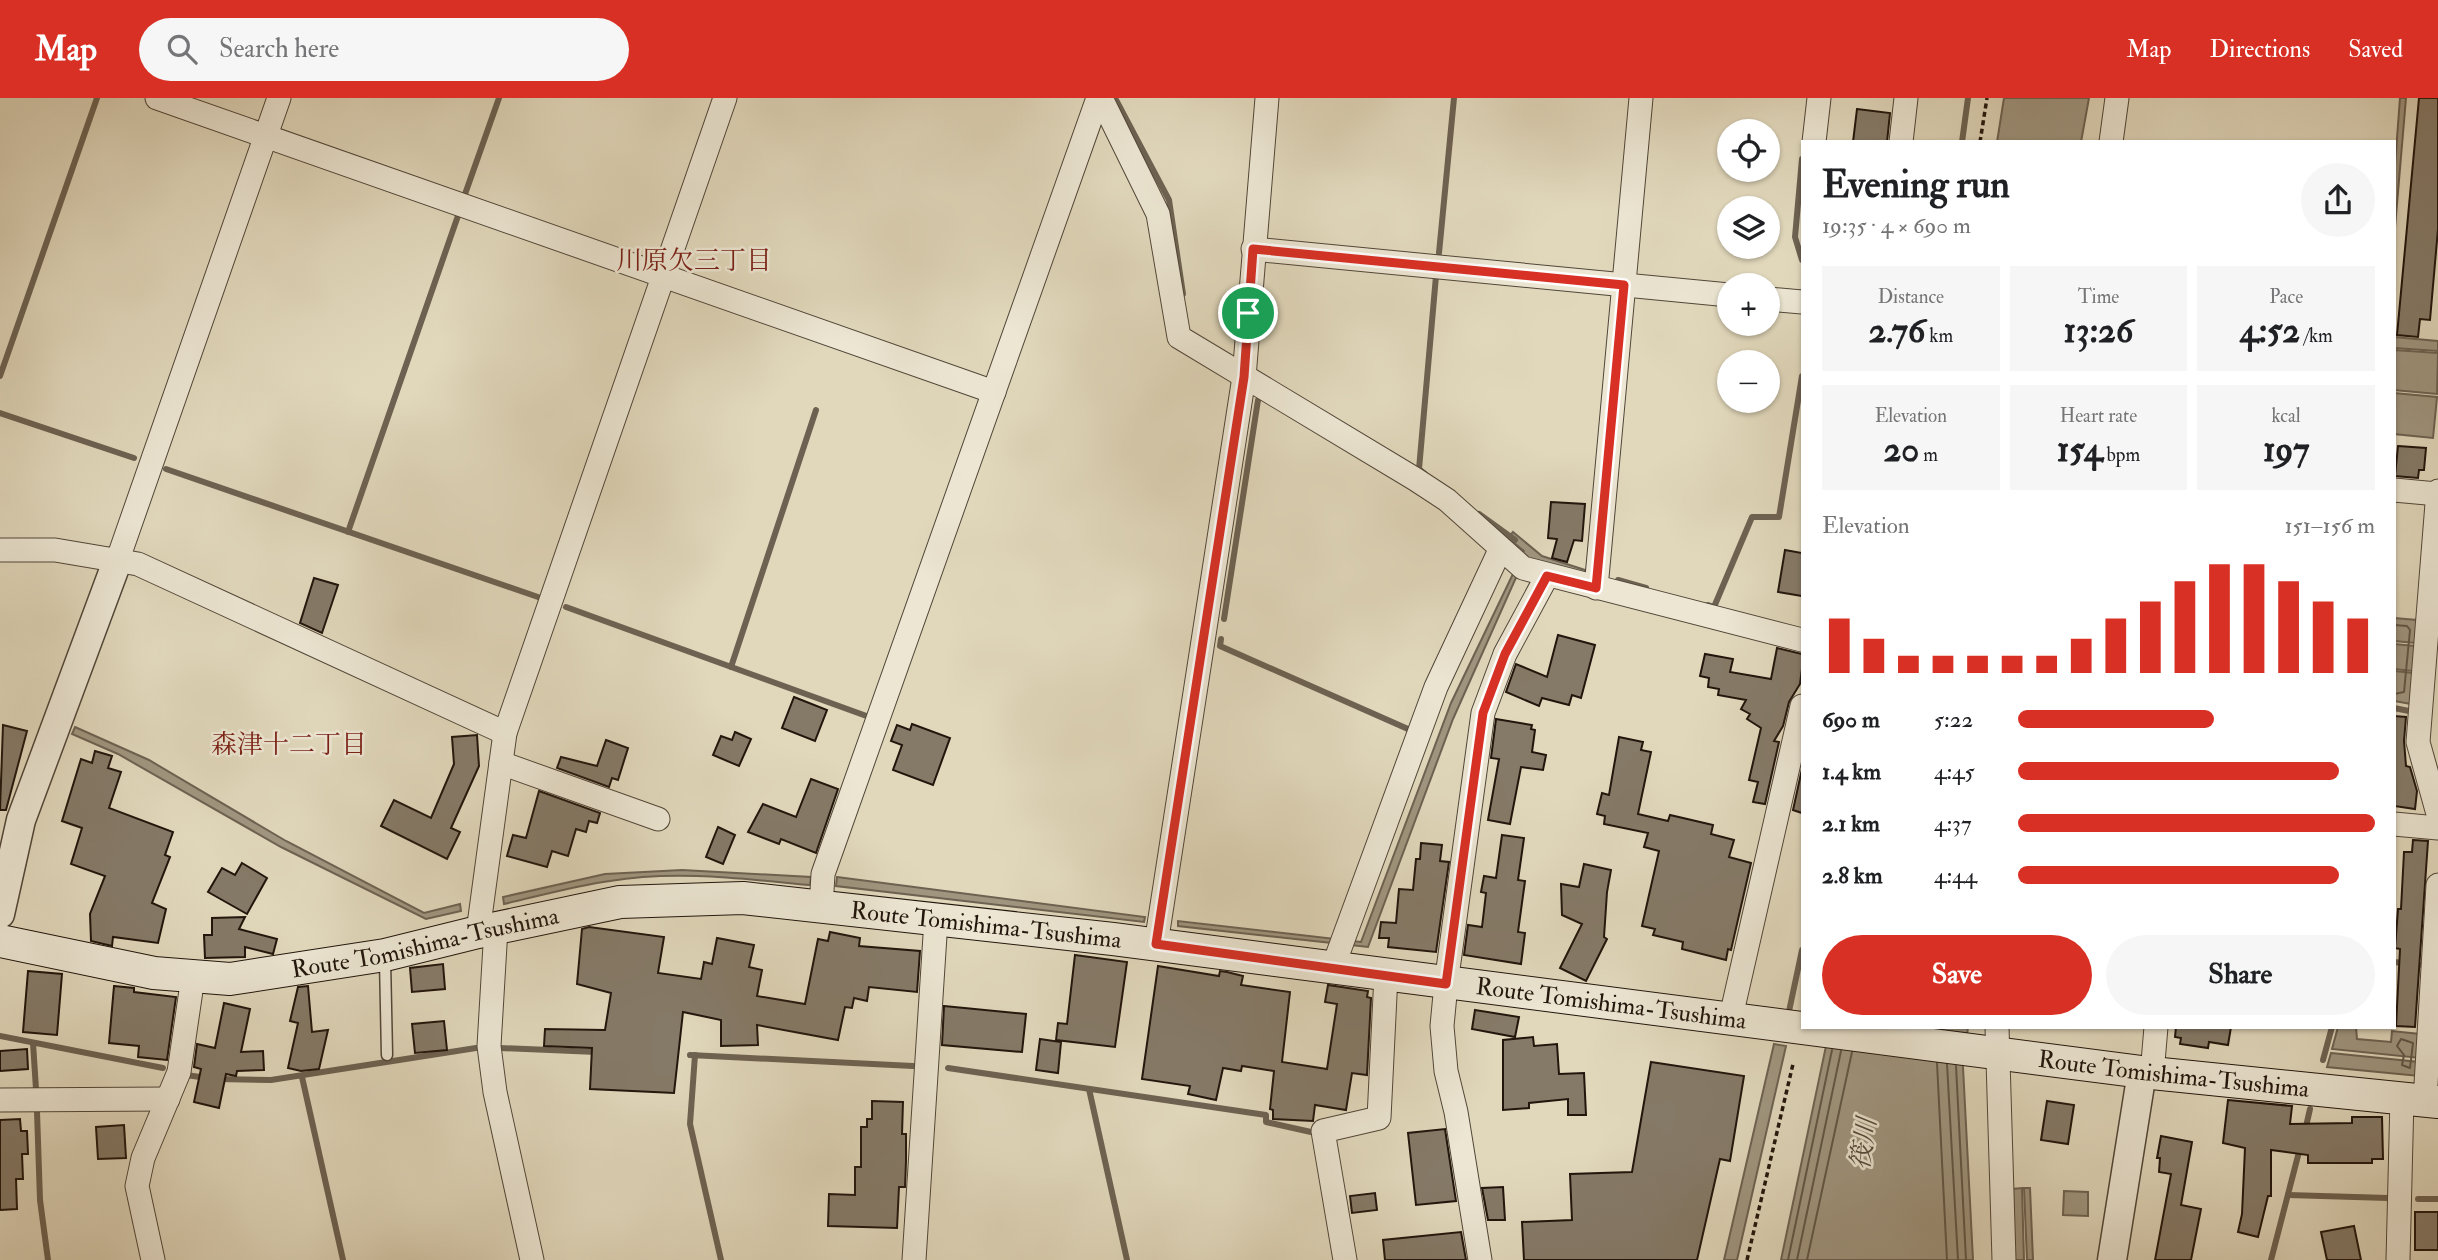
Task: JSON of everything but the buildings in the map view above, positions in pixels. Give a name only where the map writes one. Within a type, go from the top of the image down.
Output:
[{"type":"main road","name":"Route Tomishima-Tsushima","points":[[0,941],[154,973],[230,979],[385,955],[620,902],[688,897],[743,898],[1156,944],[1339,950],[1386,975],[1745,1023],[1801,1028]]},
{"type":"main road","name":"Route Tomishima-Tsushima","points":[[1815,1029],[1989,1044],[2147,1073],[2422,1101]]},
{"type":"street","points":[[157,98],[994,392]]},
{"type":"street","points":[[0,914],[22,820],[118,559],[279,98]]},
{"type":"street","points":[[532,1260],[495,1091],[489,1046],[487,930],[500,764],[505,733],[725,98]]},
{"type":"street","points":[[1099,98],[1158,214],[1179,337],[1447,500],[1512,560],[1547,576],[1801,640]]},
{"type":"street","points":[[821,908],[823,874],[1099,98]]},
{"type":"street","points":[[1156,944],[1244,377],[1267,98]]},
{"type":"street","points":[[1596,588],[1641,98]]},
{"type":"street","points":[[1814,140],[1819,98]]},
{"type":"street","points":[[1901,140],[1906,98]]},
{"type":"street","points":[[2111,140],[2117,98]]},
{"type":"street","points":[[1253,249],[1717,294]]},
{"type":"street","points":[[1780,300],[1801,302]]},
{"type":"street","points":[[2396,490],[2438,493],[2418,742],[2438,814]]},
{"type":"street","points":[[0,550],[55,550],[138,564],[505,733]]},
{"type":"street","points":[[1339,950],[1436,687],[1512,560]]},
{"type":"street","points":[[1480,1260],[1447,1071],[1442,1026],[1446,984],[1483,713],[1505,654],[1547,576]]},
{"type":"street","points":[[1745,1023],[1801,712]]},
{"type":"street","points":[[500,764],[658,819]]},
{"type":"street","points":[[2396,824],[2438,828]]},
{"type":"street","points":[[2398,1260],[2422,1101],[2438,885]]},
{"type":"street","points":[[914,1260],[936,920]]},
{"type":"street","points":[[1345,1260],[1323,1131],[1379,1118],[1386,975]]},
{"type":"street","points":[[153,1260],[137,1186],[143,1158],[179,1072],[193,978]]},
{"type":"street","points":[[2112,1260],[2157,1029]]},
{"type":"street","points":[[1989,1044],[2004,1260]]},
{"type":"street","points":[[0,1100],[168,1099]]},
{"type":"lane","points":[[385,955],[387,1055]]},
{"type":"path","points":[[1980,140],[1987,98]]},
{"type":"path","points":[[1747,1260],[1793,1064]]},
{"type":"water","points":[[2004,98],[2089,98],[2081,140],[1997,140]]},
{"type":"water","points":[[2400,98],[2406,98],[2396,216],[2396,151]]},
{"type":"water","points":[[2396,337],[2438,341],[2438,351],[2396,348]]},
{"type":"water","points":[[2396,350],[2438,353],[2437,394],[2396,390]]},
{"type":"water","points":[[2396,393],[2437,397],[2433,438],[2396,434]]},
{"type":"water","points":[[1513,532],[1542,556],[1585,570],[1584,577],[1518,573],[1453,719],[1368,947],[1178,926],[1178,921],[1361,942],[1451,703],[1524,551],[1508,538]]},
{"type":"water","points":[[2396,618],[2417,620],[2416,643],[2396,641]]},
{"type":"water","points":[[2396,644],[2415,646],[2413,671],[2396,669]]},
{"type":"water","points":[[2396,671],[2413,673],[2411,704],[2396,701]]},
{"type":"water","points":[[75,727],[149,760],[286,841],[424,913],[460,904],[461,911],[426,919],[281,847],[118,754],[72,734]]},
{"type":"water","points":[[682,870],[811,877],[810,885],[685,876],[635,878],[583,886],[504,904],[503,897],[605,874]]},
{"type":"water","points":[[837,877],[1145,917],[1144,922],[836,886]]},
{"type":"water","name":"筏川","points":[[1830,1029],[1968,1029],[1963,1067],[1973,1260],[1781,1260]]},
{"type":"water","points":[[2337,1029],[2356,1029],[2357,1039],[2391,1042],[2392,1031],[2420,1034],[2420,1058],[2332,1049]]},
{"type":"water","points":[[1774,1044],[1786,1046],[1737,1260],[1724,1260]]},
{"type":"water","points":[[2331,1053],[2419,1062],[2419,1076],[2327,1067]]},
{"type":"water","points":[[2022,1188],[2024,1260],[2015,1260],[2012,1189]]},
{"type":"water","points":[[2024,1188],[2030,1188],[2033,1260],[2027,1260]]},
{"type":"water","points":[[2064,1191],[2088,1192],[2088,1216],[2063,1215]]},
{"type":"waterway","points":[[0,376],[97,98]]},
{"type":"waterway","points":[[464,197],[499,98]]},
{"type":"waterway","points":[[1115,98],[1169,200],[1183,294]]},
{"type":"waterway","points":[[1439,253],[1454,98]]},
{"type":"waterway","points":[[1962,140],[1968,98]]},
{"type":"waterway","points":[[1801,170],[1795,237],[1801,257]]},
{"type":"waterway","points":[[348,532],[460,210]]},
{"type":"waterway","points":[[1425,474],[1419,469],[1436,276]]},
{"type":"waterway","points":[[1708,605],[1714,607],[1752,517],[1779,517],[1801,382]]},
{"type":"waterway","points":[[1224,619],[1258,400]]},
{"type":"waterway","points":[[731,667],[816,410]]},
{"type":"waterway","points":[[0,413],[134,458]]},
{"type":"waterway","points":[[166,469],[538,597]]},
{"type":"waterway","points":[[1479,514],[1515,540]]},
{"type":"waterway","points":[[1618,580],[1646,588]]},
{"type":"waterway","points":[[566,607],[872,718]]},
{"type":"waterway","points":[[1221,639],[1220,646],[1408,729]]},
{"type":"waterway","points":[[2396,708],[2409,711]]},
{"type":"waterway","points":[[1788,1016],[1801,955]]},
{"type":"waterway","points":[[2396,962],[2420,965]]},
{"type":"waterway","points":[[2323,1060],[2331,1029]]},
{"type":"waterway","points":[[0,1036],[163,1068]]},
{"type":"waterway","points":[[33,1043],[36,1089]]},
{"type":"waterway","points":[[218,1079],[271,1080],[476,1048]]},
{"type":"waterway","points":[[500,1048],[597,1052]]},
{"type":"waterway","points":[[690,1055],[913,1066]]},
{"type":"waterway","points":[[695,1055],[690,1124],[721,1260]]},
{"type":"waterway","points":[[948,1068],[1266,1115],[1266,1122],[1311,1132]]},
{"type":"waterway","points":[[186,1075],[207,1078]]},
{"type":"waterway","points":[[302,1077],[343,1260]]},
{"type":"waterway","points":[[1089,1089],[1127,1260]]},
{"type":"waterway","points":[[2305,1131],[2310,1109]]},
{"type":"waterway","points":[[37,1112],[40,1200],[48,1260]]},
{"type":"waterway","points":[[2271,1260],[2300,1148]]},
{"type":"waterway","points":[[2288,1195],[2388,1198]]},
{"type":"waterway","points":[[2418,1199],[2438,1199]]},
{"type":"district","name":"川原欠三丁目","points":[[694,261]]},
{"type":"district","name":"森津十二丁目","points":[[289,745]]},
{"type":"route","points":[[1253,249],[1624,285],[1596,588],[1547,576],[1505,654],[1483,713],[1446,984],[1156,944],[1244,377],[1248,313],[1253,249]]}]
